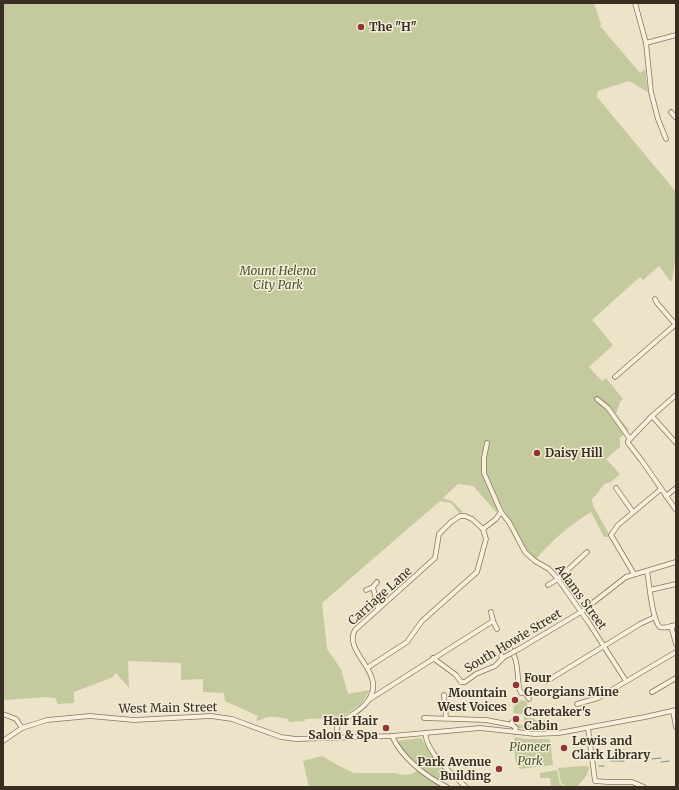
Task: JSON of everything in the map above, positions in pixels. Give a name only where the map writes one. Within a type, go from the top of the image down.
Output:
[{"type":"street","points":[[635,3],[646,43],[651,92],[658,119],[666,139]]},
{"type":"street","points":[[646,43],[676,35]]},
{"type":"street","points":[[671,112],[676,118]]},
{"type":"street","points":[[614,377],[676,324],[655,299]]},
{"type":"street","points":[[629,440],[652,416],[676,395]]},
{"type":"street","points":[[597,399],[608,408],[629,440],[628,443],[676,510]]},
{"type":"street","points":[[652,416],[676,443]]},
{"type":"street","name":"Adams Street","points":[[486,443],[484,473],[501,512],[509,522],[525,552],[535,561],[549,569],[558,578],[626,681]]},
{"type":"street","points":[[616,488],[633,512]]},
{"type":"street","points":[[634,574],[611,535],[618,525],[661,488]]},
{"type":"street","points":[[666,496],[676,488]]},
{"type":"street","points":[[367,668],[407,642],[422,621],[477,572],[486,540],[483,529],[501,512]]},
{"type":"street","name":"Carriage Lane","points":[[373,687],[372,679],[367,668],[352,642],[352,636],[357,627],[436,558],[440,534],[451,522],[460,516],[465,516],[472,519],[483,529]]},
{"type":"street","points":[[548,585],[587,552]]},
{"type":"street","name":"South Howie Street","points":[[433,658],[456,676],[461,682],[465,682],[476,674],[494,666],[503,658],[581,612],[626,577],[676,562]]},
{"type":"street","points":[[647,571],[655,617],[660,626],[663,628],[676,624]]},
{"type":"street","points":[[366,590],[373,587],[378,582]]},
{"type":"street","points":[[650,590],[676,584]]},
{"type":"street","points":[[373,587],[378,608]]},
{"type":"street","points":[[491,612],[497,629]]},
{"type":"street","points":[[547,681],[640,624],[655,617]]},
{"type":"street","points":[[337,738],[338,725],[360,709],[369,699],[493,621]]},
{"type":"street","points":[[671,626],[676,644]]},
{"type":"street","points":[[503,658],[500,649],[506,645],[511,650],[515,658],[521,693],[525,693],[529,699]]},
{"type":"street","points":[[578,704],[598,698],[676,652]]},
{"type":"street","points":[[652,692],[676,678]]},
{"type":"street","points":[[369,699],[373,687],[380,688],[388,686]]},
{"type":"street","points":[[444,695],[446,718]]},
{"type":"street","points":[[675,710],[676,726]]},
{"type":"street","name":"West Main Street","points":[[3,741],[22,728],[42,722],[90,716],[134,720],[211,716],[232,719],[286,738],[296,739],[392,736],[480,728],[548,734],[588,728],[675,710]]},
{"type":"street","points":[[3,714],[16,719],[22,728]]},
{"type":"street","points":[[424,718],[486,720],[512,723],[515,728],[515,732]]},
{"type":"street","points":[[588,728],[595,781],[632,782],[644,787]]},
{"type":"street","points":[[425,733],[430,748],[442,764],[466,787]]},
{"type":"street","points":[[392,736],[402,752],[411,761],[436,781],[447,787]]},
{"type":"green space","name":"Mount Helena City Park","points":[[3,3],[594,3],[601,24],[600,26],[640,73],[645,69],[648,92],[629,81],[598,91],[597,97],[676,192],[676,254],[672,281],[670,281],[659,266],[643,280],[640,277],[592,320],[613,345],[589,367],[602,381],[606,378],[623,399],[620,402],[616,414],[629,430],[619,439],[620,447],[606,459],[620,474],[611,482],[604,484],[592,499],[593,506],[609,534],[608,537],[604,537],[591,512],[562,533],[548,545],[536,559],[528,553],[500,503],[498,504],[497,513],[473,486],[458,484],[443,498],[452,501],[463,512],[459,513],[451,503],[440,501],[322,603],[327,649],[341,669],[348,694],[370,690],[362,703],[341,718],[305,719],[305,721],[289,722],[288,719],[267,717],[256,721],[258,716],[225,701],[224,693],[203,692],[203,679],[181,680],[181,663],[128,661],[129,688],[116,673],[111,678],[74,692],[74,703],[58,704],[55,698],[46,697],[3,699]]},
{"type":"green space","points":[[518,700],[527,701],[527,713],[513,713],[514,706]]},
{"type":"green space","points":[[524,717],[536,720],[541,729],[519,728],[515,724],[523,725]]},
{"type":"green space","name":"Pioneer Park","points":[[514,737],[526,739],[550,739],[553,765],[520,769],[515,759]]},
{"type":"green space","points":[[421,738],[434,758],[458,782],[445,774],[439,782],[412,760],[397,743],[397,741]]},
{"type":"green space","points":[[322,756],[354,773],[395,773],[403,775],[412,774],[418,770],[443,787],[309,787],[303,761]]},
{"type":"green space","points":[[589,767],[587,775],[577,787],[567,787],[561,783],[558,768]]},
{"type":"green space","points":[[557,770],[560,784],[565,787],[551,787],[550,778],[540,778],[540,773]]},
{"type":"waterway","points":[[652,759],[661,758]]},
{"type":"waterway","points":[[611,761],[624,761]]},
{"type":"waterway","points":[[661,762],[669,761]]},
{"type":"waterway","points":[[599,766],[604,766]]},
{"type":"place","name":"The \"H\"","points":[[361,27]]},
{"type":"place","name":"Daisy Hill","points":[[537,453]]},
{"type":"place","name":"Four Georgians Mine","points":[[516,685]]},
{"type":"place","name":"Mountain West Voices","points":[[515,700]]},
{"type":"place","name":"Caretaker's Cabin","points":[[516,719]]},
{"type":"place","name":"Hair Hair Salon & Spa","points":[[386,728]]},
{"type":"place","name":"Lewis and Clark Library","points":[[564,748]]},
{"type":"place","name":"Park Avenue Building","points":[[499,769]]}]
